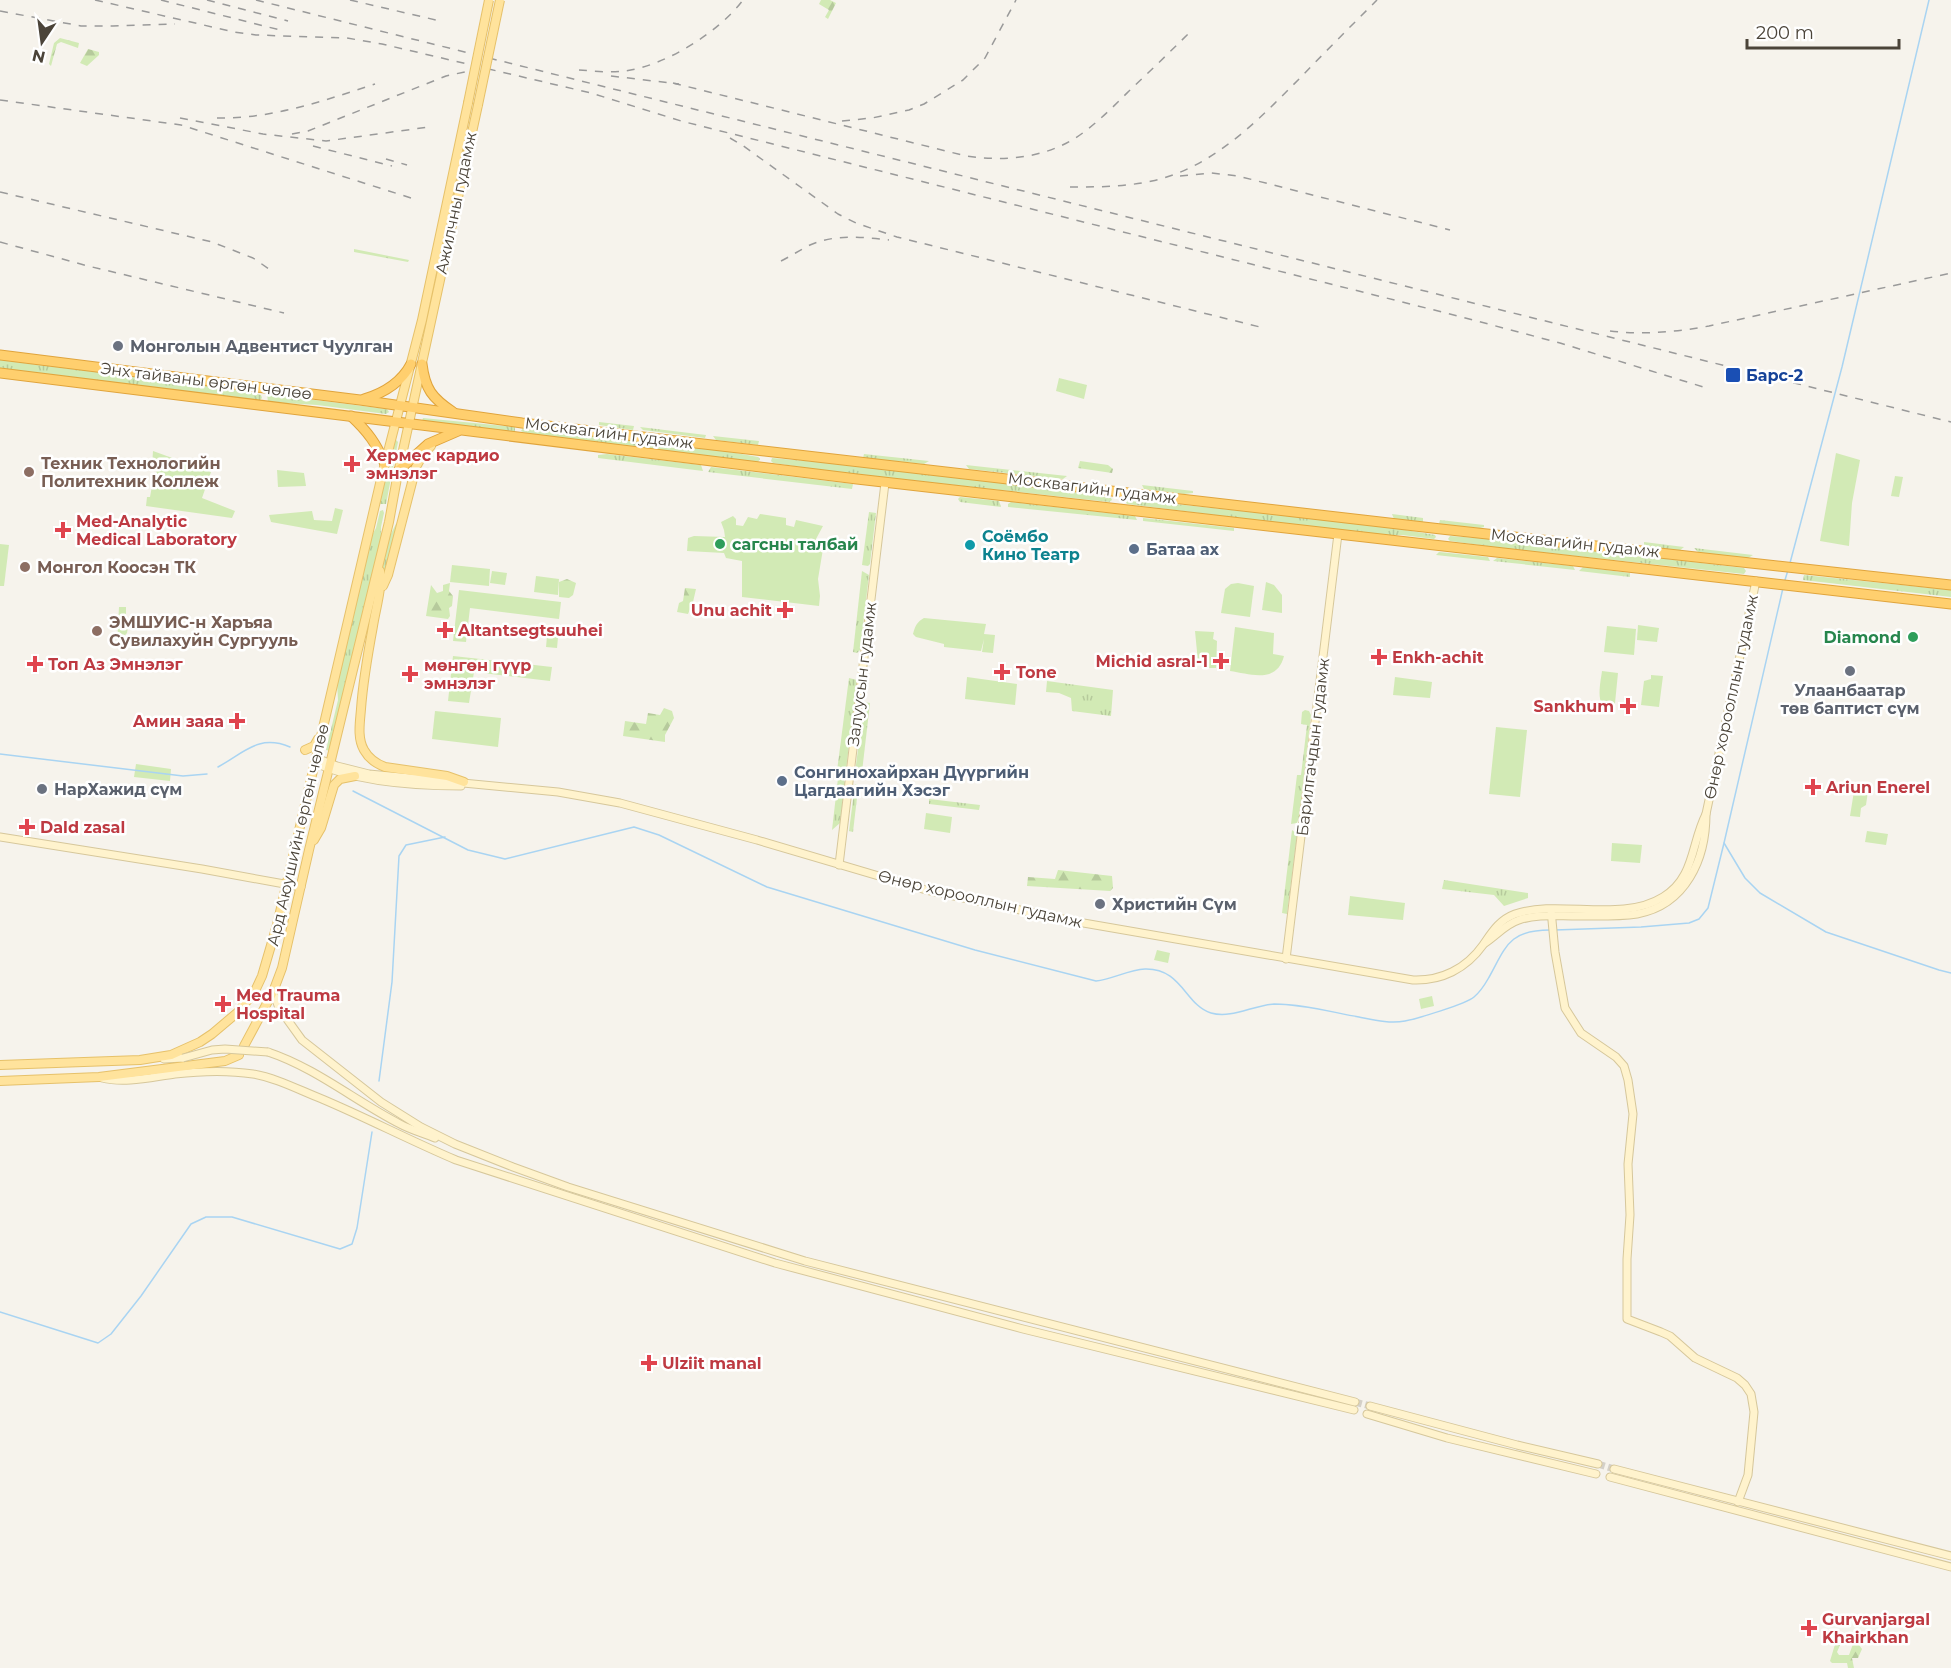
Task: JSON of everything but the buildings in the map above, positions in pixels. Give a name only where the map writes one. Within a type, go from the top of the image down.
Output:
[{"type":"highway","name":"Энх тайваны өргөн чөлөө","points":[[0,355],[413,407]]},
{"type":"highway","points":[[360,400],[395,384],[405,375],[411,364]]},
{"type":"highway","points":[[422,364],[424,380],[430,393],[437,401],[458,415]]},
{"type":"highway","name":"Энх тайваны өргөн чөлөө","points":[[0,373],[409,425]]},
{"type":"highway","points":[[257,405],[263,402],[265,397],[258,388]]},
{"type":"highway","name":"Москвагийн гудамж","points":[[413,407],[522,423],[1951,585]]},
{"type":"highway","points":[[351,417],[377,445],[385,464]]},
{"type":"highway","points":[[522,423],[518,432],[526,438]]},
{"type":"highway","name":"Москвагийн гудамж","points":[[409,425],[885,483],[1951,604]]},
{"type":"highway","points":[[398,471],[419,451],[437,439],[460,430]]},
{"type":"highway","points":[[765,469],[766,451]]},
{"type":"highway","points":[[1118,509],[1121,492]]},
{"type":"highway","points":[[1441,546],[1442,529]]},
{"type":"main road","name":"Ажилчны гудамж","points":[[400,405],[422,320],[489,0]]},
{"type":"main road","name":"Ажилчны гудамж","points":[[413,407],[500,0]]},
{"type":"main road","name":"Ард Аюушийн өргөн чөлөө","points":[[0,1065],[140,1060],[171,1055],[200,1042],[224,1025],[247,1001],[262,976],[286,885],[400,405]]},
{"type":"main road","name":"Ард Аюушийн өргөн чөлөө","points":[[244,1046],[273,992],[282,968],[329,766],[380,564],[413,407]]},
{"type":"main road","points":[[437,439],[422,456],[416,467],[388,575],[381,591],[363,688],[360,740],[364,750],[377,764],[447,776],[467,783]]},
{"type":"main road","name":"Залуусын гудамж","points":[[839,865],[885,483]]},
{"type":"main road","points":[[374,511],[384,508],[390,514]]},
{"type":"main road","name":"Барилгачдын гудамж","points":[[1286,959],[1338,534]]},
{"type":"main road","points":[[380,564],[381,591]]},
{"type":"main road","name":"Өнөр хорооллын гудамж","points":[[467,783],[558,792],[620,803],[926,890],[1014,909],[1286,959],[1413,980],[1426,980],[1457,970],[1472,958],[1495,927],[1514,915],[1525,911],[1552,916],[1651,904],[1678,885],[1692,858],[1699,826],[1706,814],[1761,581]]},
{"type":"main road","points":[[305,750],[314,746],[323,729]]},
{"type":"main road","points":[[315,760],[355,776],[446,786],[462,786],[467,783]]},
{"type":"main road","points":[[329,766],[369,774],[467,783]]},
{"type":"main road","points":[[309,850],[321,828],[334,785],[340,779],[355,776]]},
{"type":"main road","points":[[0,837],[301,887]]},
{"type":"main road","points":[[1552,916],[1565,1008],[1581,1033],[1620,1061],[1628,1080],[1633,1114],[1628,1164],[1630,1215],[1627,1319],[1670,1336],[1695,1359],[1737,1378],[1745,1385],[1754,1403],[1754,1412],[1748,1475],[1738,1502]]},
{"type":"main road","points":[[273,992],[279,1008],[302,1040],[381,1102],[421,1127],[455,1144],[513,1167]]},
{"type":"main road","points":[[140,1060],[183,1058],[225,1049],[268,1052],[286,1058],[308,1070],[400,1125],[568,1187],[805,1261],[1356,1402]]},
{"type":"main road","points":[[0,1081],[99,1077],[225,1061],[239,1055]]},
{"type":"main road","points":[[99,1077],[110,1080],[146,1078],[213,1070],[270,1078],[349,1110],[421,1146],[456,1160],[803,1271],[1140,1358],[1354,1410]]},
{"type":"main road","points":[[1596,1474],[1447,1438],[1368,1410],[1598,1464]]},
{"type":"main road","points":[[1614,1469],[1951,1556]]},
{"type":"main road","points":[[1610,1478],[1951,1567]]},
{"type":"green space","points":[[821,0],[836,3],[828,19],[825,17],[829,10],[819,4]]},
{"type":"green space","points":[[60,38],[79,43],[78,48],[61,42],[57,44],[51,66],[49,64],[54,43]]},
{"type":"green space","points":[[88,49],[99,52],[99,55],[87,66],[80,63]]},
{"type":"green space","points":[[354,249],[409,260],[408,262],[354,252]]},
{"type":"green space","points":[[0,360],[241,390],[261,395],[262,398],[260,400],[236,399],[0,369]]},
{"type":"green space","points":[[1059,378],[1087,385],[1084,399],[1056,391]]},
{"type":"green space","points":[[267,394],[387,409],[389,412],[386,414],[317,405],[268,402]]},
{"type":"green space","points":[[423,418],[515,427],[515,434],[422,421]]},
{"type":"green space","points":[[599,422],[634,426],[633,430],[599,425]]},
{"type":"green space","points":[[640,427],[706,435],[705,438],[643,430]]},
{"type":"green space","points":[[523,428],[546,428],[703,447],[760,459],[758,462],[546,438],[523,432],[521,431]]},
{"type":"green space","points":[[713,436],[759,441],[758,445],[716,440]]},
{"type":"green space","points":[[396,440],[398,442],[386,504],[379,504],[394,442]]},
{"type":"green space","points":[[153,451],[211,472],[202,498],[235,511],[232,518],[146,506],[147,497],[150,497],[152,486],[155,486],[157,469],[152,467]]},
{"type":"green space","points":[[1836,453],[1860,460],[1852,503],[1849,546],[1820,541]]},
{"type":"green space","points":[[607,454],[701,465],[703,471],[598,458],[598,455]]},
{"type":"green space","points":[[864,454],[929,461],[924,464],[863,458]]},
{"type":"green space","points":[[772,458],[1056,488],[1112,500],[1109,502],[828,471],[773,463]]},
{"type":"green space","points":[[1080,461],[1108,465],[1113,469],[1112,473],[1078,468]]},
{"type":"green space","points":[[966,465],[1067,476],[1063,479],[969,469]]},
{"type":"green space","points":[[711,467],[853,484],[852,489],[708,472]]},
{"type":"green space","points":[[277,470],[304,473],[306,486],[278,487]]},
{"type":"green space","points":[[1895,476],[1903,477],[1899,497],[1891,496]]},
{"type":"green space","points":[[1142,485],[1193,491],[1193,493],[1144,489]]},
{"type":"green space","points":[[960,497],[999,501],[1001,507],[960,502],[958,499]]},
{"type":"green space","points":[[1127,499],[1376,525],[1436,537],[1434,539],[1402,535],[1375,535],[1127,504],[1125,501]]},
{"type":"green space","points":[[1011,502],[1135,516],[1137,520],[1008,507]]},
{"type":"green space","points":[[335,508],[343,510],[337,534],[271,522],[269,515],[312,511],[314,520],[332,521]]},
{"type":"green space","points":[[383,510],[381,538],[330,751],[326,750],[338,700],[337,683],[371,537],[380,511]]},
{"type":"green space","points":[[869,512],[876,513],[868,566],[862,565]]},
{"type":"green space","points":[[760,514],[786,518],[786,525],[794,527],[796,520],[823,526],[816,539],[823,540],[823,545],[828,546],[827,549],[823,549],[818,579],[819,606],[742,597],[742,561],[726,558],[724,553],[687,551],[688,538],[694,536],[725,537],[721,522],[733,516],[736,519],[736,525],[743,526],[748,517],[757,519]]},
{"type":"green space","points":[[1392,514],[1423,518],[1423,523],[1394,519]]},
{"type":"green space","points":[[1143,518],[1234,528],[1234,531],[1143,521]]},
{"type":"green space","points":[[1440,520],[1484,525],[1484,527],[1439,524]]},
{"type":"green space","points":[[397,522],[387,568],[383,573],[384,554]]},
{"type":"green space","points":[[1450,536],[1505,540],[1744,568],[1746,571],[1744,574],[1501,548],[1450,541],[1448,539]]},
{"type":"green space","points":[[1644,542],[1684,547],[1679,551],[1644,547]]},
{"type":"green space","points":[[0,544],[9,545],[4,586],[0,586]]},
{"type":"green space","points":[[1694,548],[1753,555],[1748,558],[1699,553]]},
{"type":"green space","points":[[1439,552],[1488,557],[1490,561],[1436,555]]},
{"type":"green space","points":[[1497,558],[1573,566],[1575,570],[1493,561]]},
{"type":"green space","points":[[452,565],[490,569],[489,586],[450,582]]},
{"type":"green space","points":[[1583,567],[1630,573],[1630,577],[1579,571]]},
{"type":"green space","points":[[492,571],[507,573],[505,585],[490,583]]},
{"type":"green space","points":[[862,571],[869,575],[860,650],[857,653],[853,652]]},
{"type":"green space","points":[[1804,575],[1951,590],[1951,597],[1803,580]]},
{"type":"green space","points":[[536,576],[559,579],[558,595],[534,592]]},
{"type":"green space","points":[[567,579],[576,583],[573,595],[569,598],[559,597],[559,582]]},
{"type":"green space","points":[[1266,582],[1274,585],[1282,595],[1282,613],[1262,610]]},
{"type":"green space","points":[[450,583],[449,591],[453,596],[448,619],[426,616],[431,585],[437,593],[443,591],[443,585]]},
{"type":"green space","points":[[1231,584],[1254,586],[1250,617],[1221,613],[1225,589]]},
{"type":"green space","points":[[685,588],[696,589],[688,614],[677,612],[679,603],[683,601]]},
{"type":"green space","points":[[459,590],[561,602],[559,619],[470,608],[466,642],[453,641]]},
{"type":"green space","points":[[119,607],[126,607],[126,618],[129,621],[127,633],[117,644]]},
{"type":"green space","points":[[924,618],[986,624],[984,634],[995,635],[993,653],[982,652],[984,639],[981,651],[944,647],[944,644],[916,637],[913,634],[915,629]]},
{"type":"green space","points":[[1638,625],[1659,628],[1657,642],[1637,640]]},
{"type":"green space","points":[[548,626],[559,627],[557,648],[546,647]]},
{"type":"green space","points":[[1607,626],[1636,629],[1634,655],[1604,652]]},
{"type":"green space","points":[[1235,627],[1274,633],[1273,654],[1284,656],[1275,671],[1269,674],[1254,675],[1230,671]]},
{"type":"green space","points":[[1195,631],[1214,632],[1213,639],[1217,641],[1216,668],[1207,668],[1198,662]]},
{"type":"green space","points":[[453,656],[552,667],[550,681],[474,672],[469,703],[448,701]]},
{"type":"green space","points":[[1602,671],[1618,673],[1614,713],[1603,707],[1601,702]]},
{"type":"green space","points":[[1651,675],[1663,676],[1659,707],[1641,705],[1644,681],[1651,679]]},
{"type":"green space","points":[[967,677],[1017,684],[1015,705],[965,699]]},
{"type":"green space","points":[[1395,677],[1432,682],[1430,698],[1393,695]]},
{"type":"green space","points":[[849,678],[857,680],[846,770],[837,771]]},
{"type":"green space","points":[[1047,681],[1113,690],[1111,716],[1072,711],[1071,698],[1059,693],[1046,692]]},
{"type":"green space","points":[[864,702],[870,703],[862,772],[855,773]]},
{"type":"green space","points":[[664,708],[672,711],[674,718],[665,735],[665,742],[623,736],[625,721],[646,724],[648,713],[660,715]]},
{"type":"green space","points":[[1305,710],[1311,715],[1299,817],[1297,823],[1291,824],[1297,775],[1301,775],[1307,725],[1301,724],[1302,712]]},
{"type":"green space","points":[[435,711],[501,718],[498,747],[432,739]]},
{"type":"green space","points":[[1496,727],[1527,730],[1520,797],[1489,794]]},
{"type":"green space","points":[[136,764],[171,769],[170,781],[134,777]]},
{"type":"green space","points":[[838,778],[844,780],[845,783],[840,823],[832,830]]},
{"type":"green space","points":[[855,784],[858,785],[858,789],[853,832],[849,831]]},
{"type":"green space","points":[[1855,785],[1865,787],[1868,791],[1866,805],[1861,808],[1860,817],[1850,816]]},
{"type":"green space","points":[[929,799],[980,805],[979,810],[929,804]]},
{"type":"green space","points":[[926,813],[952,817],[950,833],[924,829]]},
{"type":"green space","points":[[1292,830],[1297,836],[1287,914],[1282,913]]},
{"type":"green space","points":[[1867,831],[1888,834],[1886,845],[1865,842]]},
{"type":"green space","points":[[1612,843],[1642,845],[1640,863],[1611,861]]},
{"type":"green space","points":[[1058,870],[1112,876],[1113,888],[1110,891],[1027,886],[1028,877],[1055,879]]},
{"type":"green space","points":[[1444,880],[1528,893],[1528,898],[1504,906],[1494,895],[1442,889]]},
{"type":"green space","points":[[1350,896],[1405,903],[1403,920],[1348,915]]},
{"type":"green space","points":[[1157,950],[1170,953],[1168,963],[1154,960]]},
{"type":"green space","points":[[1432,996],[1434,1006],[1421,1009],[1419,999]]},
{"type":"green space","points":[[1836,1641],[1841,1643],[1837,1652],[1839,1655],[1849,1655],[1853,1644],[1859,1645],[1862,1649],[1858,1658],[1852,1658],[1854,1668],[1848,1668],[1847,1663],[1830,1661]]},
{"type":"waterway","points":[[1790,563],[1842,367],[1929,0]]},
{"type":"waterway","points":[[1785,580],[1788,570]]},
{"type":"waterway","points":[[1783,588],[1724,843],[1745,878],[1760,893],[1826,932],[1951,973]]},
{"type":"waterway","points":[[218,767],[252,746],[269,743],[290,747]]},
{"type":"waterway","points":[[0,754],[183,776],[207,774]]},
{"type":"waterway","points":[[353,791],[468,850],[505,859],[634,827],[659,835],[767,887],[975,950],[1096,981],[1139,970],[1157,970],[1175,980],[1202,1009],[1219,1014],[1285,1004],[1382,1021],[1411,1020],[1452,1007],[1474,997],[1510,942],[1525,933],[1550,930]]},
{"type":"waterway","points":[[379,1081],[392,982],[399,856],[406,845],[445,837]]},
{"type":"waterway","points":[[1555,930],[1641,927],[1689,923],[1699,919],[1708,908],[1724,843]]},
{"type":"waterway","points":[[0,1312],[98,1343],[111,1334],[141,1296],[191,1224],[206,1217],[232,1217],[340,1249],[352,1244],[357,1228],[372,1132]]},
{"type":"tunnel","points":[[1355,1402],[1370,1406]]},
{"type":"tunnel","points":[[1598,1464],[1614,1469]]},
{"type":"railway","points":[[95,0],[234,32],[256,35],[347,38],[382,44],[591,93],[681,121],[1458,316],[1560,343],[1710,389]]},
{"type":"railway","points":[[161,0],[284,31]]},
{"type":"railway","points":[[207,0],[288,21]]},
{"type":"railway","points":[[256,0],[1951,422]]},
{"type":"railway","points":[[350,0],[436,20]]},
{"type":"railway","points":[[579,70],[619,72],[641,68],[674,55],[720,24],[743,0]]},
{"type":"railway","points":[[842,121],[872,118],[909,110],[924,104],[963,80],[985,58],[1016,0]]},
{"type":"railway","points":[[1070,187],[1121,186],[1152,181],[1196,165],[1216,153],[1270,108],[1377,0]]},
{"type":"railway","points":[[0,11],[81,26],[175,24]]},
{"type":"railway","points":[[673,83],[966,156],[1012,158],[1057,148],[1084,132],[1107,113],[1188,34]]},
{"type":"railway","points":[[292,134],[308,131],[446,76],[478,71]]},
{"type":"railway","points":[[611,76],[679,84]]},
{"type":"railway","points":[[217,118],[258,116],[277,112],[375,84]]},
{"type":"railway","points":[[0,100],[181,125],[411,198]]},
{"type":"railway","points":[[180,118],[263,134],[326,141],[429,127]]},
{"type":"railway","points":[[730,138],[838,214],[856,223],[897,237],[1260,327]]},
{"type":"railway","points":[[313,146],[392,166]]},
{"type":"railway","points":[[386,159],[407,165]]},
{"type":"railway","points":[[1180,176],[1211,173],[1238,176],[1450,230]]},
{"type":"railway","points":[[0,192],[212,242],[253,258],[272,271]]},
{"type":"railway","points":[[781,261],[810,245],[829,239],[859,237],[889,240]]},
{"type":"railway","points":[[0,242],[88,266],[284,313]]},
{"type":"railway","points":[[1610,331],[1648,333],[1709,326],[1951,273]]},
{"type":"place","name":"Монголын Адвентист Чуулган","points":[[118,346]]},
{"type":"place","name":"Барс-2","points":[[1733,375]]},
{"type":"place","name":"Хермес кардио эмнэлэг","points":[[352,464]]},
{"type":"place","name":"Техник Технологийн Политехник Коллеж","points":[[29,472]]},
{"type":"place","name":"Med-Analytic Medical Laboratory","points":[[63,530]]},
{"type":"place","name":"сагсны талбай","points":[[720,544]]},
{"type":"place","name":"Соёмбо Кино Театр","points":[[970,545]]},
{"type":"place","name":"Батаа ах","points":[[1134,549]]},
{"type":"place","name":"Монгол Коосэн ТК","points":[[25,567]]},
{"type":"place","name":"Unu achit","points":[[785,610]]},
{"type":"place","name":"Altantsegtsuuhei","points":[[445,630]]},
{"type":"place","name":"ЭМШУИС-н Харъяа Сувилахуйн Сургууль","points":[[97,631]]},
{"type":"place","name":"Diamond","points":[[1913,637]]},
{"type":"place","name":"Enkh-achit","points":[[1379,657]]},
{"type":"place","name":"Michid asral-1","points":[[1221,661]]},
{"type":"place","name":"Топ Аз Эмнэлэг","points":[[35,664]]},
{"type":"place","name":"Улаанбаатар төв баптист сүм","points":[[1850,671]]},
{"type":"place","name":"Tone","points":[[1002,672]]},
{"type":"place","name":"мөнгөн гүүр эмнэлэг","points":[[410,674]]},
{"type":"place","name":"Sankhum","points":[[1628,706]]},
{"type":"place","name":"Амин заяа","points":[[237,721]]},
{"type":"place","name":"Сонгинохайрхан Дүүргийн Цагдаагийн Хэсэг","points":[[782,781]]},
{"type":"place","name":"Ariun Enerel","points":[[1813,787]]},
{"type":"place","name":"НарХажид сүм","points":[[42,789]]},
{"type":"place","name":"Dald zasal","points":[[27,827]]},
{"type":"place","name":"Христийн Сүм","points":[[1100,904]]},
{"type":"place","name":"Med Trauma Hospital","points":[[223,1004]]},
{"type":"place","name":"Ulziit manal","points":[[649,1363]]},
{"type":"place","name":"Gurvanjargal Khairkhan","points":[[1809,1628]]}]
